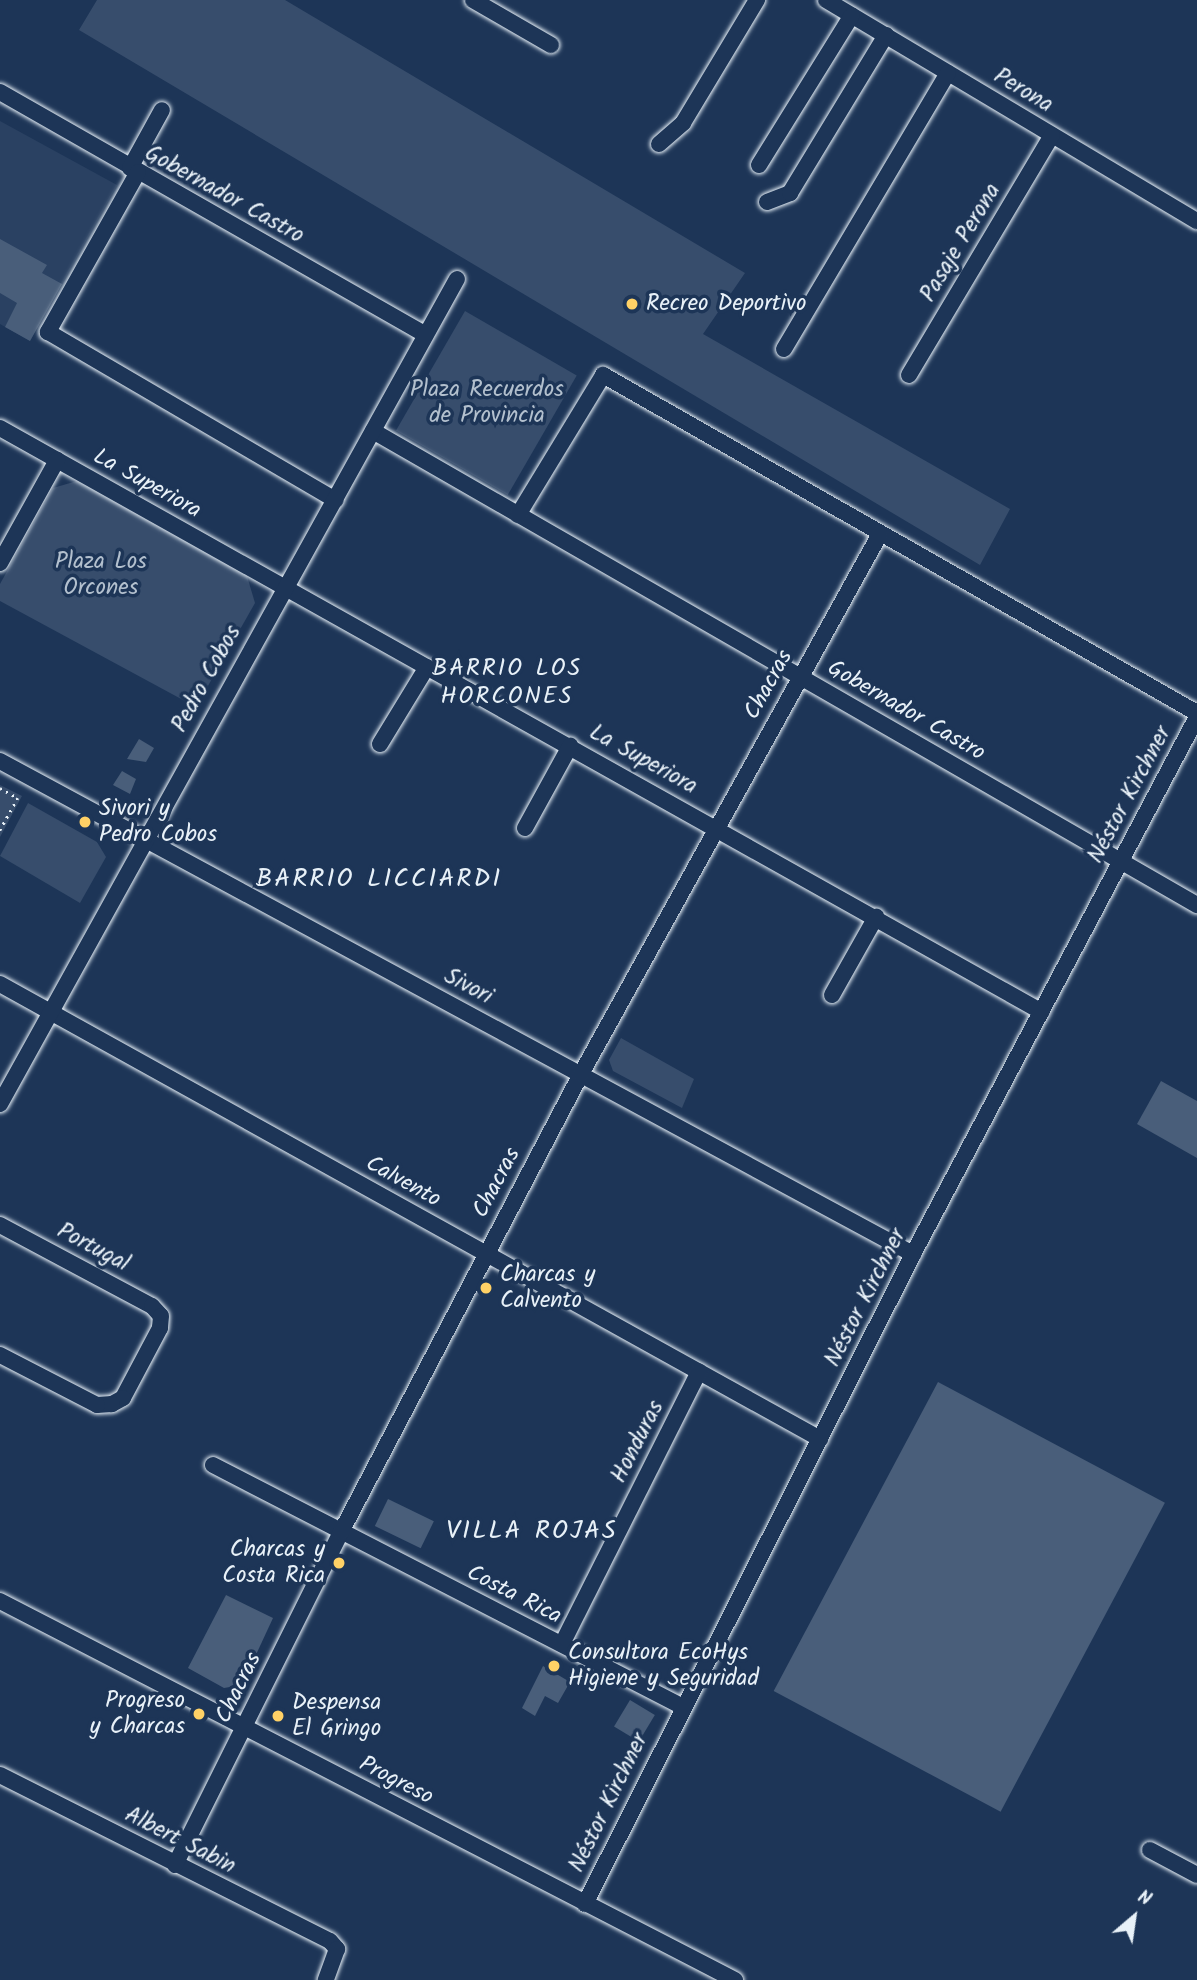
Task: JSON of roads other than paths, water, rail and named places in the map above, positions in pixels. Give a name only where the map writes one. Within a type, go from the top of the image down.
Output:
[{"type":"street","points":[[473,0],[551,45]]},
{"type":"street","points":[[659,144],[683,123],[757,0]]},
{"type":"street","name":"Perona","points":[[827,0],[1197,221]]},
{"type":"street","points":[[759,165],[852,15]]},
{"type":"street","points":[[768,202],[790,193],[886,35]]},
{"type":"street","points":[[784,349],[948,73]]},
{"type":"street","name":"Gobernador Castro","points":[[0,92],[426,335]]},
{"type":"street","points":[[162,110],[134,170],[48,332],[335,499]]},
{"type":"street","name":"Pasaje Perona","points":[[909,374],[1052,135]]},
{"type":"street","name":"Pedro Cobos","points":[[0,1104],[144,837],[457,279]]},
{"type":"street","points":[[518,514],[603,375],[1197,715]]},
{"type":"street","name":"La Superiora","points":[[0,428],[715,826],[1042,1012]]},
{"type":"street","name":"Gobernador Castro","points":[[373,431],[1197,905]]},
{"type":"street","points":[[0,564],[57,460]]},
{"type":"street","name":"Chacras","points":[[175,1865],[341,1532],[485,1255],[715,826],[880,534]]},
{"type":"street","points":[[380,744],[427,667]]},
{"type":"street","name":"Néstor Kirchner","points":[[585,1904],[913,1254],[1197,715]]},
{"type":"street","points":[[525,828],[570,746]]},
{"type":"street","name":"Sivori","points":[[0,761],[913,1254]]},
{"type":"street","points":[[832,995],[876,917]]},
{"type":"street","name":"Calvento","points":[[0,984],[820,1439]]},
{"type":"street","name":"Portugal","points":[[0,1225],[152,1306],[161,1315],[160,1328],[123,1398],[112,1404],[97,1405],[0,1355]]},
{"type":"street","name":"Honduras","points":[[562,1644],[699,1372]]},
{"type":"street","name":"Costa Rica","points":[[213,1465],[683,1707]]},
{"type":"street","name":"Progreso","points":[[0,1601],[585,1904],[708,1974],[735,1980]]},
{"type":"street","name":"Albert Sabin","points":[[0,1775],[330,1941],[337,1949],[326,1980]]},
{"type":"street","points":[[1150,1850],[1197,1875]]},
{"type":"place","name":"Recreo Deportivo","points":[[632,304]]},
{"type":"place","name":"Sivori y Pedro Cobos","points":[[85,822]]},
{"type":"place","name":"Charcas y Calvento","points":[[486,1288]]},
{"type":"place","name":"Charcas y Costa Rica","points":[[339,1563]]},
{"type":"place","name":"Consultora EcoHys Higiene y Seguridad","points":[[554,1666]]},
{"type":"place","name":"Progreso y Charcas","points":[[199,1714]]},
{"type":"place","name":"Despensa El Gringo","points":[[278,1716]]},
{"type":"district","name":"BARRIO LOS HORCONES","points":[[507,683]]},
{"type":"district","name":"BARRIO LICCIARDI","points":[[379,880]]},
{"type":"district","name":"VILLA ROJAS","points":[[532,1532]]},
{"type":"park label","name":"Plaza Recuerdos de Provincia","points":[[487,403]]},
{"type":"park label","name":"Plaza Los Orcones","points":[[101,575]]}]
